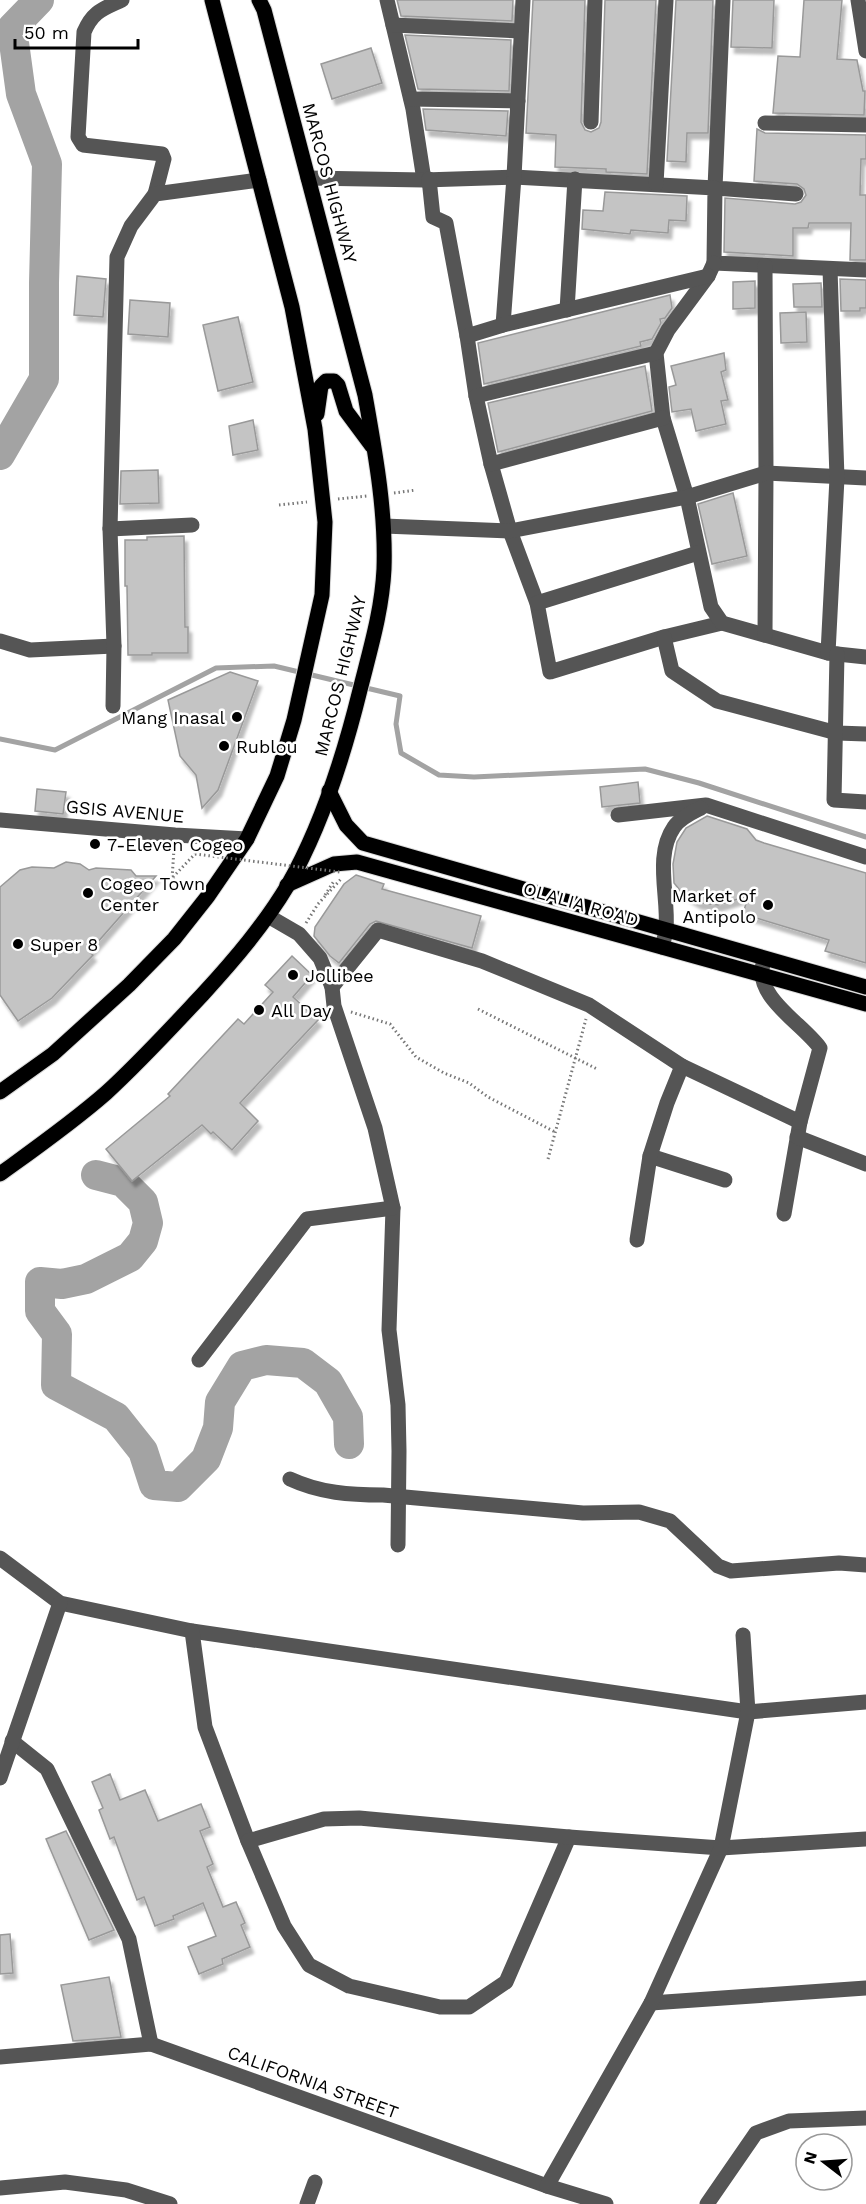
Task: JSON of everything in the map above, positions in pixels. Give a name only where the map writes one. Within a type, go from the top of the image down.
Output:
[{"type":"main road","name":"MARCOS HIGHWAY","points":[[0,1092],[53,1054],[129,985],[174,939],[208,896],[247,839],[277,776],[312,648],[322,595],[326,522],[315,429],[292,307],[212,0]]},
{"type":"main road","name":"MARCOS HIGHWAY","points":[[0,1174],[37,1148],[106,1093],[248,945],[268,916],[301,860],[329,791],[358,699],[380,615],[384,570],[384,526],[375,449],[365,395],[264,10],[259,0]]},
{"type":"main road","points":[[315,429],[321,386],[326,381],[334,381],[338,385],[346,411],[375,449]]},
{"type":"main road","name":"OLALIA ROAD","points":[[329,791],[346,825],[363,843],[866,987]]},
{"type":"main road","name":"OLALIA ROAD","points":[[287,885],[334,864],[357,862],[866,1004]]},
{"type":"street","points":[[113,706],[114,646],[110,529],[117,257],[131,226],[155,194],[164,159],[162,154],[83,145],[78,137],[84,32],[88,21],[98,11],[122,0]]},
{"type":"street","points":[[387,0],[411,99],[433,217],[446,223],[476,396],[491,464],[510,531],[537,603],[550,672],[664,637],[722,623],[833,654],[866,657]]},
{"type":"street","points":[[503,325],[514,177],[523,0]]},
{"type":"street","points":[[591,122],[595,0]]},
{"type":"street","points":[[656,184],[666,0]]},
{"type":"street","points":[[722,623],[711,607],[687,496],[663,418],[656,353],[668,330],[711,270],[723,0]]},
{"type":"street","points":[[858,0],[866,51]]},
{"type":"street","points":[[393,25],[521,31]]},
{"type":"street","points":[[411,99],[518,101]]},
{"type":"street","points":[[765,123],[866,125]]},
{"type":"street","points":[[308,178],[427,180],[514,177],[796,194]]},
{"type":"street","points":[[567,310],[575,179]]},
{"type":"street","points":[[155,194],[259,180]]},
{"type":"street","points":[[467,336],[711,270],[765,266],[866,270]]},
{"type":"street","points":[[765,266],[765,635]]},
{"type":"street","points":[[830,269],[837,478],[833,654],[837,733],[834,800],[866,802]]},
{"type":"street","points":[[476,396],[656,353]]},
{"type":"street","points":[[491,464],[663,418]]},
{"type":"street","points":[[384,526],[510,531],[687,496],[766,473],[866,478]]},
{"type":"street","points":[[110,529],[192,525]]},
{"type":"street","points":[[537,603],[698,553]]},
{"type":"street","points":[[664,637],[672,671],[717,701],[837,733],[866,734]]},
{"type":"street","points":[[0,641],[30,650],[114,646]]},
{"type":"street","points":[[662,947],[666,930],[664,873],[668,840],[674,827],[682,819],[706,805]]},
{"type":"street","points":[[618,815],[706,805],[866,857]]},
{"type":"street","name":"GSIS AVENUE","points":[[0,820],[247,839]]},
{"type":"street","points":[[268,916],[298,934],[320,958],[332,987],[334,1006],[375,1128],[393,1208],[389,1330],[398,1405],[398,1545]]},
{"type":"street","points":[[332,987],[378,930],[482,962],[589,1005],[682,1066],[800,1122]]},
{"type":"street","points":[[764,958],[760,975],[771,998],[812,1037],[820,1048],[800,1122],[784,1214]]},
{"type":"street","points":[[637,1240],[650,1156],[682,1066]]},
{"type":"street","points":[[797,1137],[866,1164]]},
{"type":"street","points":[[650,1156],[725,1180]]},
{"type":"street","points":[[200,1359],[307,1219],[393,1208]]},
{"type":"street","points":[[290,1479],[307,1487],[327,1492],[355,1495],[583,1513],[639,1512],[670,1521],[718,1566],[731,1571],[839,1563],[866,1565]]},
{"type":"street","points":[[0,1558],[60,1602],[192,1631],[748,1712],[866,1702]]},
{"type":"street","points":[[0,1778],[60,1602]]},
{"type":"street","points":[[192,1631],[205,1727],[248,1841],[284,1926],[309,1965],[350,1986],[440,2007],[469,2007],[507,1982],[569,1837]]},
{"type":"street","points":[[547,2186],[651,2003],[721,1848],[748,1712],[743,1635]]},
{"type":"street","points":[[12,1741],[47,1769],[129,1939],[151,2044]]},
{"type":"street","points":[[248,1841],[324,1819],[359,1818],[721,1848],[866,1839]]},
{"type":"street","points":[[651,2003],[866,1988]]},
{"type":"street","name":"CALIFORNIA STREET","points":[[0,2057],[151,2044],[547,2186],[606,2204]]},
{"type":"street","points":[[707,2204],[756,2133],[789,2121],[866,2118]]},
{"type":"street","points":[[0,2188],[65,2182],[126,2190],[170,2204]]},
{"type":"street","points":[[307,2204],[315,2182]]},
{"type":"path","points":[[279,506],[416,490]]},
{"type":"path","points":[[172,879],[175,835]]},
{"type":"path","points":[[172,879],[195,854],[340,872],[298,934]]},
{"type":"path","points":[[318,904],[357,862]]},
{"type":"path","points":[[172,879],[208,896]]},
{"type":"path","points":[[548,1159],[589,1005]]},
{"type":"path","points":[[334,1006],[390,1024],[416,1057],[444,1073],[469,1083],[488,1097],[555,1132]]},
{"type":"path","points":[[478,1010],[597,1069]]},
{"type":"building","points":[[397,0],[513,0],[512,21],[401,16]]},
{"type":"building","points":[[533,0],[585,0],[581,122],[585,130],[591,132],[599,128],[601,122],[605,0],[656,0],[647,174],[606,172],[606,169],[555,167],[556,135],[526,133]]},
{"type":"building","points":[[676,0],[713,0],[708,133],[687,133],[686,162],[667,161]]},
{"type":"building","points":[[733,0],[774,0],[772,48],[731,47]]},
{"type":"building","points":[[804,0],[842,0],[837,59],[857,60],[863,91],[865,91],[864,115],[773,113],[778,56],[800,57]]},
{"type":"building","points":[[405,35],[511,40],[509,91],[418,89]]},
{"type":"building","points":[[371,48],[382,83],[332,99],[321,64]]},
{"type":"building","points":[[423,109],[508,111],[506,136],[426,130]]},
{"type":"building","points":[[757,129],[765,133],[866,135],[866,159],[861,159],[860,195],[866,195],[866,260],[850,260],[851,223],[809,223],[808,228],[793,228],[793,256],[724,252],[725,198],[795,204],[801,202],[806,195],[804,189],[797,184],[754,181]]},
{"type":"building","points":[[605,192],[687,196],[686,221],[669,220],[668,233],[631,230],[630,234],[582,229],[583,210],[603,211]]},
{"type":"building","points":[[77,276],[106,279],[103,317],[74,315]]},
{"type":"building","points":[[840,279],[866,280],[866,308],[860,308],[860,311],[841,311]]},
{"type":"building","points":[[755,281],[755,308],[733,309],[733,282]]},
{"type":"building","points":[[821,283],[822,307],[794,307],[793,284]]},
{"type":"building","points":[[670,295],[672,308],[665,318],[660,319],[661,323],[652,339],[640,342],[641,346],[484,384],[478,343]]},
{"type":"building","points":[[130,300],[170,303],[168,337],[128,334]]},
{"type":"building","points":[[806,312],[807,342],[781,343],[780,313]]},
{"type":"building","points":[[238,317],[253,382],[218,391],[203,325]]},
{"type":"building","points":[[724,353],[726,370],[721,372],[728,400],[721,401],[726,424],[696,431],[691,409],[672,412],[669,387],[676,385],[671,366]]},
{"type":"building","points":[[645,366],[652,411],[498,452],[488,403]]},
{"type":"building","points":[[253,420],[258,450],[233,455],[229,426]]},
{"type":"building","points":[[158,470],[159,503],[120,504],[121,471]]},
{"type":"building","points":[[733,493],[747,556],[712,564],[698,504]]},
{"type":"building","points":[[184,536],[185,627],[188,627],[188,653],[128,655],[125,540]]},
{"type":"building","points":[[230,672],[258,681],[218,790],[202,808],[196,775],[180,756],[168,700]]},
{"type":"building","points":[[638,782],[640,803],[602,807],[600,787]]},
{"type":"building","points":[[37,789],[66,792],[63,814],[35,811]]},
{"type":"building","points":[[707,816],[747,829],[756,840],[764,843],[866,873],[866,963],[825,951],[829,940],[743,914],[748,896],[718,905],[698,903],[683,894],[674,883],[673,864],[677,842],[686,828]]},
{"type":"building","points":[[66,862],[80,864],[89,870],[96,868],[131,870],[136,876],[156,876],[89,952],[93,955],[52,998],[18,1021],[0,995],[0,887],[20,870],[32,867],[54,868]]},
{"type":"building","points":[[356,875],[384,884],[382,889],[481,916],[472,948],[376,921],[370,924],[339,963],[330,956],[314,936],[315,927],[344,884]]},
{"type":"building","points":[[292,956],[312,975],[293,997],[318,1020],[240,1103],[258,1121],[232,1150],[202,1125],[132,1181],[106,1149],[170,1096],[168,1094],[238,1019],[244,1024],[273,992],[265,985]]},
{"type":"building","points":[[110,1774],[120,1800],[145,1790],[158,1821],[201,1804],[210,1827],[200,1831],[213,1864],[207,1867],[223,1907],[236,1902],[245,1923],[241,1925],[250,1947],[222,1959],[223,1964],[199,1974],[188,1947],[216,1936],[203,1903],[173,1916],[174,1919],[155,1926],[144,1897],[137,1900],[114,1837],[110,1839],[99,1810],[103,1808],[92,1782]]},
{"type":"building","points":[[66,1831],[114,1930],[89,1940],[46,1839]]},
{"type":"building","points":[[10,1934],[13,1973],[0,1974],[0,1935]]},
{"type":"building","points":[[109,1977],[121,2037],[73,2041],[61,1985]]},
{"type":"waterway","points":[[0,455],[44,379],[47,164],[21,94],[12,28],[39,0]]},
{"type":"waterway","points":[[0,739],[55,750],[216,668],[274,666],[400,696],[396,724],[401,753],[439,775],[474,777],[645,769],[699,783],[866,837]]},
{"type":"waterway","points":[[96,1175],[123,1182],[143,1202],[148,1223],[143,1241],[130,1257],[86,1279],[62,1284],[40,1282],[40,1311],[57,1334],[56,1385],[116,1417],[143,1451],[154,1485],[178,1487],[206,1459],[218,1428],[220,1402],[242,1366],[266,1360],[303,1363],[328,1382],[348,1417],[349,1444]]},
{"type":"place","name":"Mang Inasal","points":[[237,717]]},
{"type":"place","name":"Rublou","points":[[224,746]]},
{"type":"place","name":"7-Eleven Cogeo","points":[[95,844]]},
{"type":"place","name":"Cogeo Town Center","points":[[88,893]]},
{"type":"place","name":"Market of Antipolo","points":[[768,905]]},
{"type":"place","name":"Super 8","points":[[18,944]]},
{"type":"place","name":"Jollibee","points":[[293,975]]},
{"type":"place","name":"All Day","points":[[259,1010]]}]
